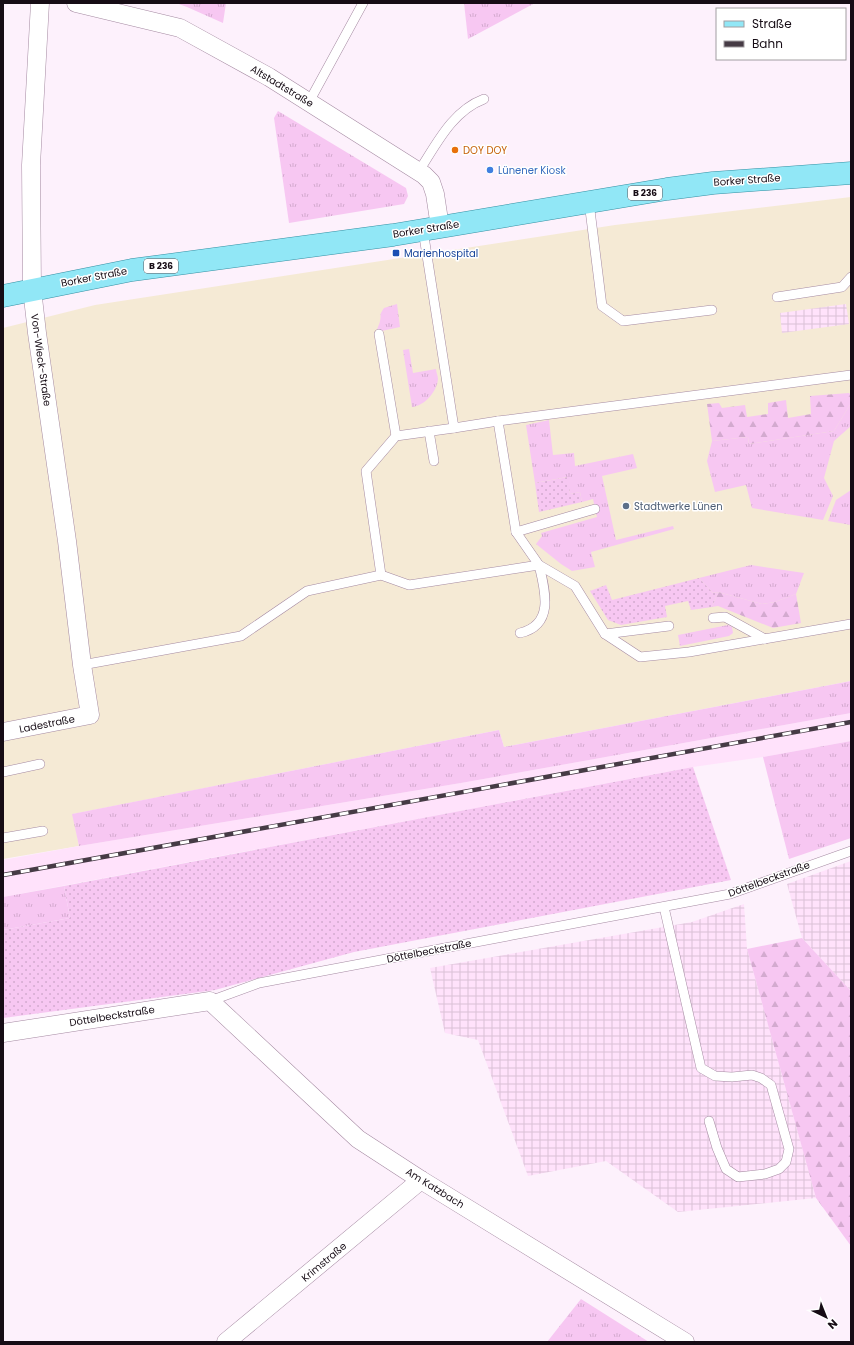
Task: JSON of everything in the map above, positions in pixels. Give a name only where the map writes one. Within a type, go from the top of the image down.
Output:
[{"type":"main road","name":"Borker Straße","points":[[3,296],[132,270],[432,228],[713,183],[851,173]]},
{"type":"street","name":"Von-Wieck-Straße","points":[[40,3],[31,165],[32,289],[90,715]]},
{"type":"street","name":"Altstadtstraße","points":[[76,3],[180,28],[269,77],[419,171],[431,182],[435,194],[432,228]]},
{"type":"street","name":"Ladestraße","points":[[3,732],[90,715]]},
{"type":"street","name":"Döttelbeckstraße","points":[[3,1033],[210,1001]]},
{"type":"street","name":"Am Katzbach","points":[[210,1001],[358,1139],[421,1180],[685,1342]]},
{"type":"street","name":"Krimstraße","points":[[226,1342],[421,1180]]},
{"type":"lane","points":[[309,102],[363,3]]},
{"type":"lane","points":[[419,171],[448,127],[473,103],[484,99]]},
{"type":"lane","points":[[588,202],[602,306],[623,321],[712,310]]},
{"type":"lane","points":[[432,228],[454,428]]},
{"type":"lane","points":[[777,297],[842,287],[851,277]]},
{"type":"lane","points":[[379,334],[396,436]]},
{"type":"lane","points":[[381,575],[366,471],[396,436],[498,421],[851,375]]},
{"type":"lane","points":[[498,421],[516,532],[539,565],[546,595],[544,614],[536,626],[526,632],[520,633]]},
{"type":"lane","points":[[429,431],[434,461]]},
{"type":"lane","points":[[516,532],[595,509]]},
{"type":"lane","points":[[82,665],[241,636],[308,591],[381,575],[409,585],[539,565],[575,586],[605,634],[640,656],[689,652],[851,624]]},
{"type":"lane","points":[[714,618],[725,617],[765,639]]},
{"type":"lane","points":[[605,634],[669,626]]},
{"type":"lane","points":[[3,772],[40,764]]},
{"type":"lane","points":[[3,838],[43,831]]},
{"type":"lane","name":"Döttelbeckstraße","points":[[210,1001],[259,983],[730,894],[851,851]]},
{"type":"lane","points":[[664,907],[701,1068],[715,1076],[732,1077],[752,1075],[762,1078],[771,1085],[789,1149],[786,1162],[779,1169],[765,1174],[738,1177],[726,1169],[717,1148],[709,1121]]},
{"type":"shaded area","points":[[851,197],[851,681],[504,747],[499,730],[73,814],[79,846],[3,859],[3,328],[95,305],[615,225]]},
{"type":"shaded area","points":[[846,304],[849,324],[782,333],[780,313]]},
{"type":"shaded area","points":[[851,713],[851,741],[763,757],[693,767],[3,897],[3,860],[79,846],[461,783]]},
{"type":"shaded area","points":[[851,861],[851,991],[802,938],[787,884]]},
{"type":"shaded area","points":[[744,904],[747,949],[816,1198],[678,1212],[606,1161],[528,1176],[478,1040],[445,1033],[430,968],[692,922]]},
{"type":"green space","points":[[176,3],[226,3],[223,23],[187,7]]},
{"type":"green space","points":[[464,3],[535,3],[468,39]]},
{"type":"green space","points":[[278,111],[406,188],[408,196],[404,204],[289,223],[274,118]]},
{"type":"green space","points":[[397,304],[400,327],[377,332],[384,308]]},
{"type":"green space","points":[[409,349],[413,373],[436,369],[438,379],[435,389],[429,398],[421,404],[412,407],[403,350]]},
{"type":"green space","points":[[849,393],[851,395],[851,403],[834,431],[749,444],[748,437],[712,441],[707,404],[719,403],[722,408],[745,405],[747,417],[768,414],[768,403],[786,400],[788,418],[811,414],[810,396]]},
{"type":"green space","points":[[851,403],[851,426],[834,441],[824,478],[833,496],[823,520],[752,508],[746,485],[715,492],[707,461],[712,441],[748,437],[749,444],[834,431]]},
{"type":"green space","points":[[549,420],[553,455],[574,453],[575,466],[633,454],[637,468],[602,476],[616,540],[673,526],[674,529],[591,552],[595,567],[572,571],[536,544],[542,536],[541,533],[597,517],[593,499],[582,502],[580,492],[570,494],[567,477],[535,483],[526,425]]},
{"type":"green space","points":[[568,477],[570,494],[580,492],[582,502],[539,512],[535,483]]},
{"type":"green space","points":[[851,490],[851,525],[828,521],[836,500]]},
{"type":"green space","points":[[751,565],[804,573],[796,594],[775,602],[762,604],[718,592],[713,593],[699,578]]},
{"type":"green space","points":[[699,578],[713,593],[718,592],[712,607],[691,610],[688,601],[665,606],[667,617],[621,625],[608,620],[590,591],[606,585],[612,600]]},
{"type":"green space","points":[[718,592],[762,604],[775,602],[796,594],[801,623],[773,628],[718,606],[712,607]]},
{"type":"green space","points":[[728,625],[732,627],[733,633],[729,636],[680,646],[678,635]]},
{"type":"green space","points":[[851,681],[851,713],[461,783],[79,846],[72,814],[499,730],[504,747]]},
{"type":"green space","points":[[851,741],[851,838],[789,859],[763,757]]},
{"type":"green space","points":[[693,767],[731,880],[354,952],[215,990],[3,1018],[3,930],[70,918],[64,886]]},
{"type":"green space","points":[[64,886],[70,918],[3,930],[3,897]]},
{"type":"green space","points":[[802,938],[851,991],[851,1246],[816,1198],[747,949]]},
{"type":"green space","points":[[581,1299],[649,1342],[547,1342]]},
{"type":"railway","points":[[3,875],[851,722]]},
{"type":"place","name":"DOY DOY","points":[[455,150]]},
{"type":"place","name":"Lünener Kiosk","points":[[490,170]]},
{"type":"place","name":"Marienhospital","points":[[396,253]]},
{"type":"place","name":"Stadtwerke Lünen","points":[[626,506]]}]
